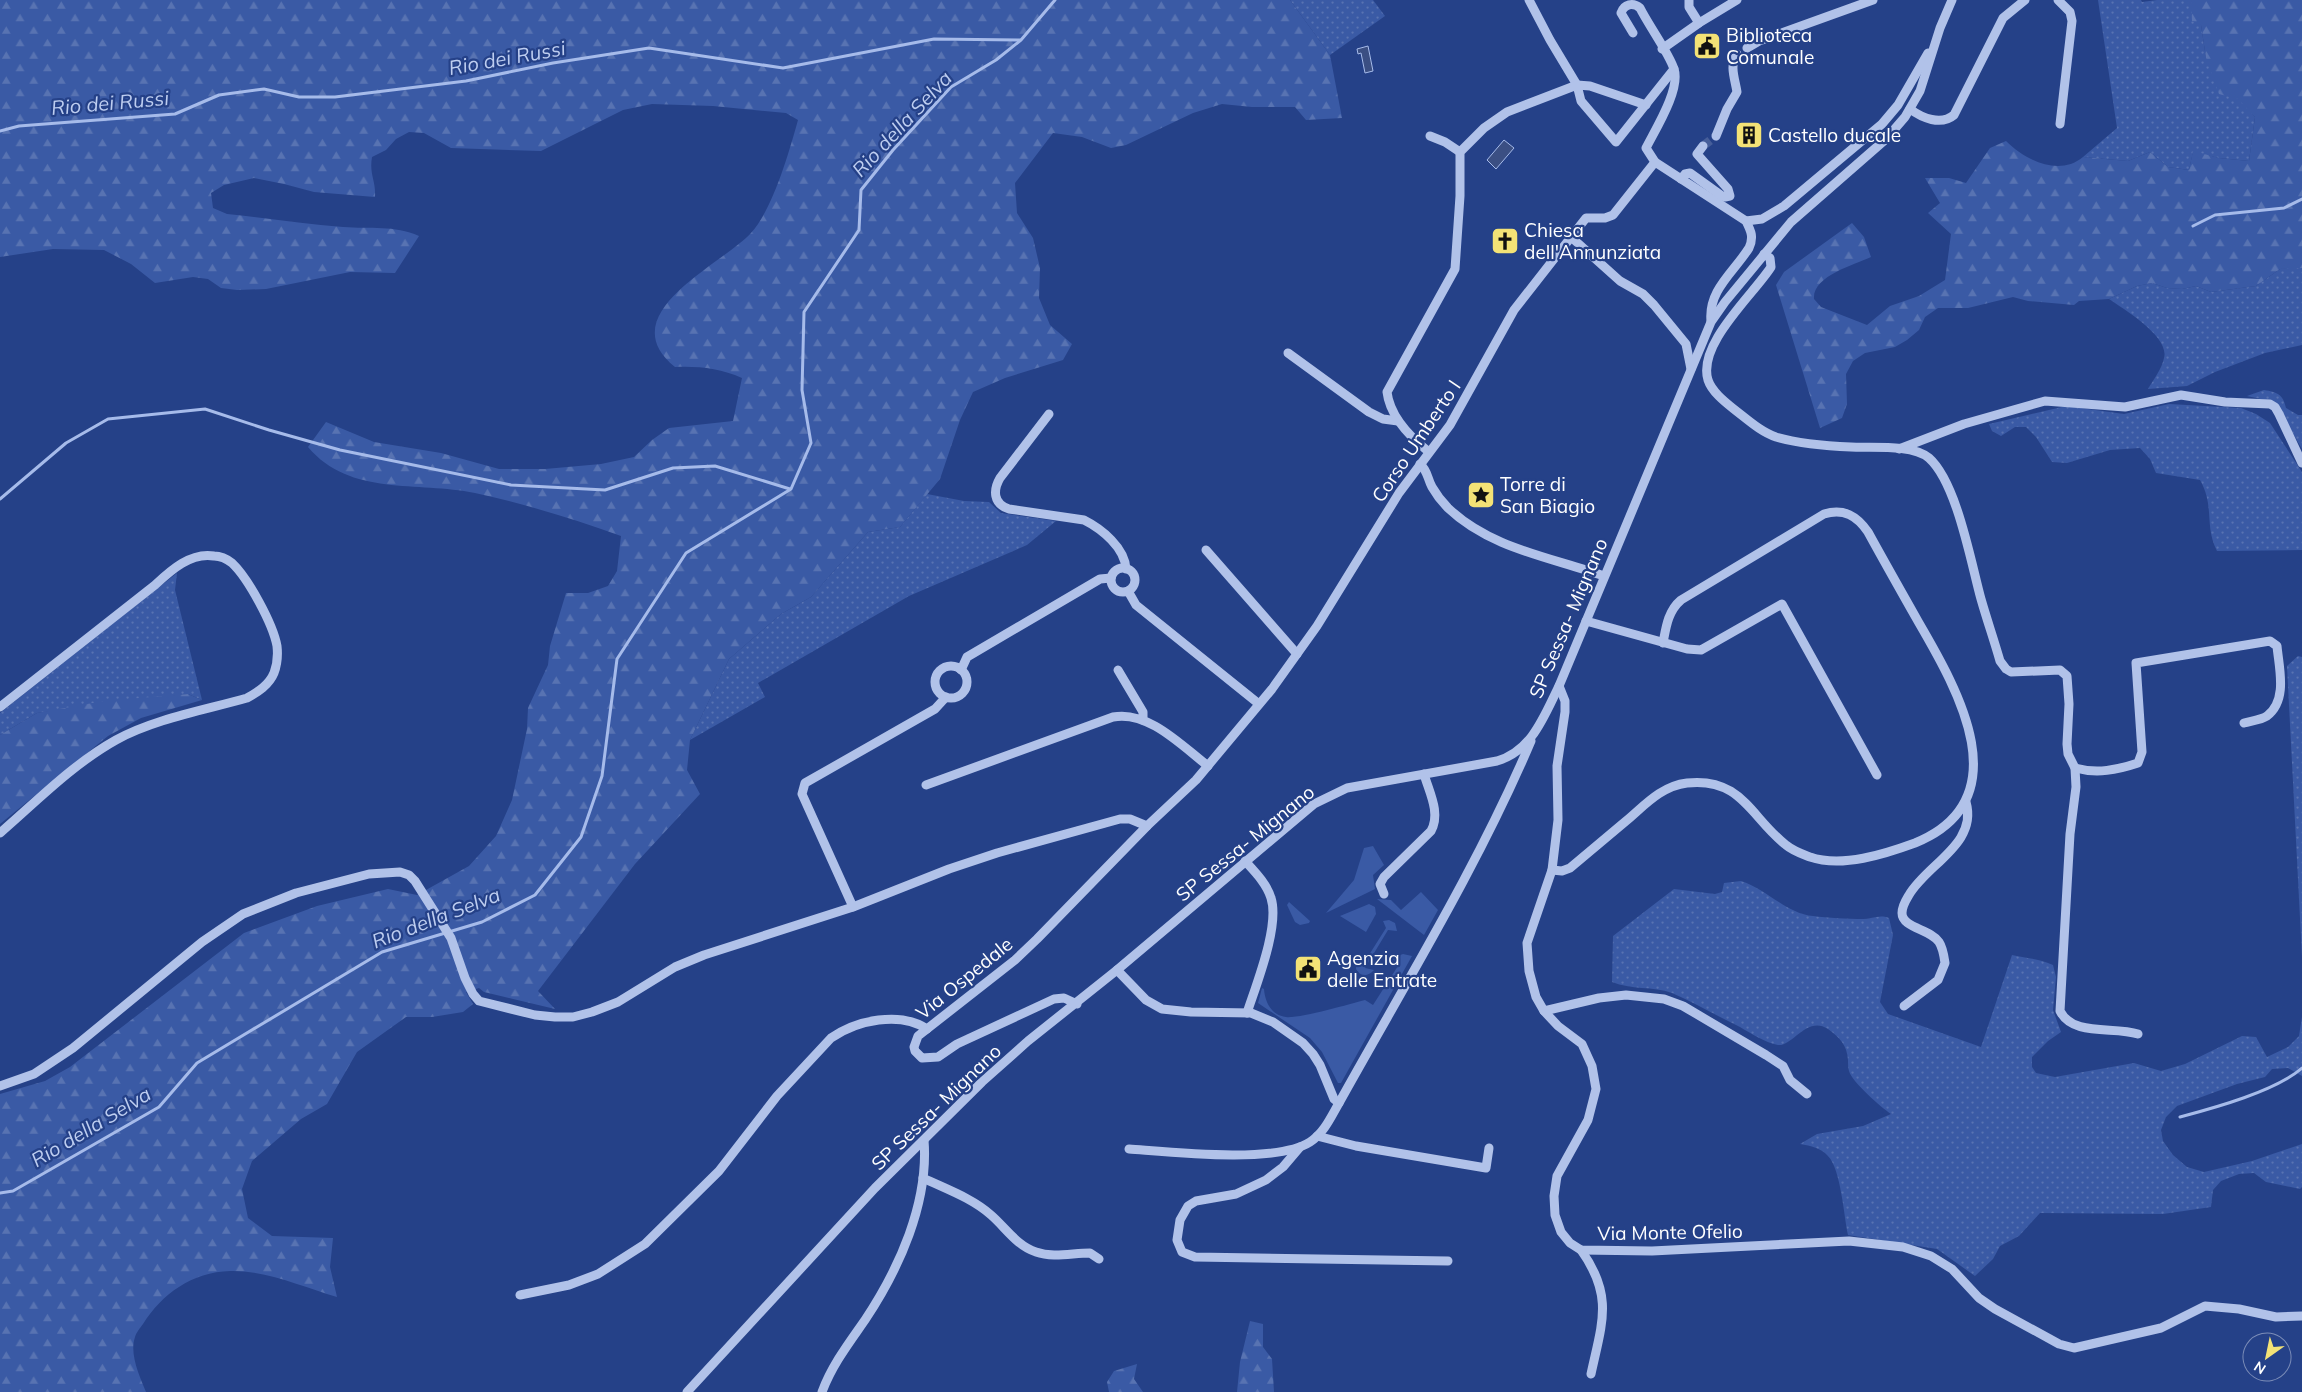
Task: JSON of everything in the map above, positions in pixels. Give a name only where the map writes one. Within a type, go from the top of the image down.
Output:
[{"type":"street","points":[[1529,0],[1577,85],[1581,100],[1616,142],[1674,69]]},
{"type":"street","points":[[1689,0],[1689,7],[1699,23]]},
{"type":"street","points":[[1662,48],[1737,0]]},
{"type":"street","points":[[1747,48],[1759,41],[1873,0]]},
{"type":"street","name":"SP Sessa- Mignano","points":[[686,1392],[802,1266],[982,1082],[1028,1041],[1077,1004],[1314,804],[1335,792],[1504,759],[1520,750],[1534,734],[1559,686],[1711,322],[1764,254],[1805,208],[1893,132],[1910,109],[1920,91],[1952,0]]},
{"type":"street","points":[[1910,109],[1922,116],[1942,121],[1954,115],[2003,18],[2025,0]]},
{"type":"street","points":[[2058,0],[2070,12],[2072,21],[2060,124]]},
{"type":"street","points":[[1633,33],[1620,13],[1624,7],[1630,4],[1640,8],[1674,69],[1675,82],[1672,93],[1646,148],[1655,162],[1746,221],[1752,232],[1752,242],[1718,288],[1712,306],[1711,322]]},
{"type":"street","points":[[1746,221],[1762,219],[1784,206],[1882,124],[1898,105],[1937,39]]},
{"type":"street","points":[[1716,136],[1727,109],[1737,92],[1733,69],[1734,59],[1737,54]]},
{"type":"street","points":[[1429,452],[1412,438],[1398,421],[1388,400],[1388,388],[1455,269],[1460,152],[1484,128],[1506,112],[1577,85],[1590,86],[1646,105]]},
{"type":"street","points":[[1430,136],[1445,142],[1460,152]]},
{"type":"street","points":[[1681,178],[1685,174],[1690,173],[1722,196],[1726,198],[1730,196],[1728,188],[1698,154],[1703,146]]},
{"type":"street","name":"Corso Umberto I","points":[[1147,826],[1208,766],[1260,704],[1297,654],[1326,611],[1392,503],[1460,408],[1514,310],[1586,218],[1605,218],[1613,215],[1655,162]]},
{"type":"street","points":[[1571,237],[1620,281],[1644,294],[1654,305],[1686,344],[1691,372]]},
{"type":"street","points":[[1764,254],[1770,258],[1771,267],[1726,323],[1706,368],[1708,381],[1712,388],[1749,421],[1774,436],[1824,445],[1899,449],[1921,453],[1930,459],[1953,499],[2000,661],[2006,669],[2017,673],[2060,670],[2067,676],[2069,691],[2068,754],[2075,768],[2076,795],[2070,834],[2060,1011],[2064,1018],[2080,1026],[2129,1031],[2138,1034]]},
{"type":"street","points":[[1288,353],[1369,412],[1383,419],[1398,421]]},
{"type":"street","points":[[1899,449],[1964,424],[2038,402],[2056,400],[2124,407],[2181,395],[2225,402],[2270,404],[2276,407],[2302,464]]},
{"type":"street","points":[[1049,414],[995,486],[994,493],[997,500],[1002,507],[1009,509],[1084,520],[1092,524],[1120,550],[1126,559],[1126,568],[1133,574],[1135,579],[1132,588],[1118,591],[1111,583],[1111,578],[1116,570],[1126,568]]},
{"type":"street","points":[[1420,464],[1427,471],[1431,485],[1456,515],[1495,540],[1604,576]]},
{"type":"street","points":[[1552,870],[1562,871],[1570,868],[1652,799],[1670,787],[1688,783],[1719,787],[1737,794],[1751,806],[1786,846],[1811,857],[1829,861],[1867,856],[1918,841],[1940,829],[1966,802],[1972,786],[1974,762],[1971,736],[1962,706],[1941,661],[1868,532],[1856,518],[1847,513],[1833,511],[1824,514],[1681,600],[1675,605],[1669,617],[1662,643]]},
{"type":"street","points":[[1206,550],[1297,654]]},
{"type":"street","points":[[0,707],[155,585],[169,571],[204,555],[224,558],[232,563],[244,578],[267,620],[277,648],[274,674],[268,684],[255,693],[247,698],[140,729],[116,740],[72,771],[0,833]]},
{"type":"street","points":[[961,670],[967,657],[1100,579],[1111,578]]},
{"type":"street","points":[[1128,590],[1136,605],[1260,704]]},
{"type":"street","points":[[1586,621],[1662,643],[1686,649],[1701,650],[1782,604],[1877,775]]},
{"type":"street","points":[[2075,768],[2089,771],[2117,770],[2138,763],[2142,752],[2136,663],[2270,641],[2277,646],[2280,698],[2275,708],[2266,717],[2244,722]]},
{"type":"street","points":[[953,666],[961,670],[966,675],[967,683],[965,690],[960,696],[946,697],[938,692],[936,683],[938,674],[944,668],[953,666]]},
{"type":"street","points":[[1118,670],[1143,712],[1143,720]]},
{"type":"street","name":"Via Monte Ofelio","points":[[1559,686],[1565,700],[1565,712],[1557,766],[1558,820],[1552,870],[1527,943],[1529,970],[1536,996],[1544,1011],[1558,1026],[1582,1044],[1592,1066],[1596,1089],[1588,1120],[1557,1176],[1554,1196],[1555,1215],[1561,1232],[1570,1244],[1581,1250],[1652,1251],[1849,1241],[1902,1247],[1931,1256],[1952,1269],[1979,1298],[1995,1309],[2059,1344],[2074,1348],[2161,1328],[2204,1306],[2239,1309],[2276,1317],[2302,1316]]},
{"type":"street","points":[[852,907],[802,794],[804,783],[935,709],[946,697]]},
{"type":"street","points":[[926,785],[1123,715],[1149,721],[1208,766]]},
{"type":"street","points":[[1448,1261],[1195,1257],[1182,1252],[1177,1240],[1180,1220],[1188,1206],[1196,1201],[1236,1194],[1266,1180],[1283,1167],[1300,1147],[1317,1136],[1339,1103],[1475,859],[1507,798],[1534,734]]},
{"type":"street","points":[[1384,894],[1380,884],[1384,878],[1431,831],[1435,824],[1436,814],[1424,774]]},
{"type":"street","points":[[1904,1006],[1938,980],[1945,964],[1938,940],[1924,930],[1907,924],[1903,920],[1902,910],[1914,887],[1956,845],[1962,836],[1969,811],[1966,802]]},
{"type":"street","points":[[0,1086],[34,1074],[73,1048],[202,942],[243,914],[290,895],[369,874],[400,872],[409,876],[420,889],[456,948],[465,978],[472,994],[479,1001],[510,1007],[535,1015],[572,1017],[609,1006],[675,967],[704,955],[852,907],[949,869],[1094,826],[1130,819],[1147,826]]},
{"type":"street","name":"Via Ospedale","points":[[1077,1004],[1064,998],[1054,999],[957,1044],[933,1059],[922,1058],[914,1047],[916,1039],[927,1029],[1015,960],[1147,826]]},
{"type":"street","points":[[1245,861],[1266,886],[1273,907],[1272,932],[1247,1013]]},
{"type":"street","points":[[1117,970],[1140,996],[1162,1009],[1191,1012],[1247,1013],[1264,1017],[1288,1031],[1303,1043],[1320,1065],[1334,1099],[1339,1103]]},
{"type":"street","points":[[1544,1011],[1598,998],[1626,995],[1664,999],[1683,1006],[1783,1066],[1790,1080],[1806,1094]]},
{"type":"street","points":[[520,1295],[569,1285],[598,1274],[645,1244],[719,1172],[778,1096],[817,1053],[840,1032],[853,1026],[898,1019],[916,1022],[927,1029]]},
{"type":"street","points":[[1317,1136],[1356,1146],[1486,1168],[1489,1148]]},
{"type":"street","points":[[822,1392],[837,1359],[865,1319],[894,1267],[916,1211],[923,1178],[924,1140]]},
{"type":"street","points":[[1128,1149],[1237,1155],[1300,1147]]},
{"type":"street","points":[[923,1178],[976,1204],[992,1215],[1016,1240],[1035,1252],[1049,1255],[1090,1253],[1099,1259]]},
{"type":"street","points":[[1581,1250],[1592,1268],[1603,1299],[1604,1313],[1590,1374]]},
{"type":"green space","points":[[0,0],[1290,0],[1330,55],[1342,118],[1306,120],[1295,107],[1252,107],[1222,104],[1193,113],[1126,145],[1111,148],[1082,137],[1053,133],[1015,183],[1017,213],[1033,238],[1040,268],[1039,298],[1050,325],[1072,344],[1063,360],[1005,378],[973,392],[960,420],[940,479],[900,527],[868,532],[811,597],[781,614],[729,659],[690,740],[687,770],[700,794],[635,864],[538,991],[555,1009],[484,992],[479,988],[466,992],[473,1004],[463,1012],[432,1017],[406,1017],[357,1052],[327,1104],[301,1119],[252,1161],[242,1189],[248,1218],[272,1236],[333,1238],[330,1267],[337,1297],[270,1276],[243,1271],[216,1272],[191,1280],[159,1303],[138,1330],[133,1351],[138,1372],[146,1392],[0,1392],[0,1094],[45,1081],[70,1067],[244,933],[317,906],[388,889],[417,895],[469,866],[496,836],[512,800],[527,729],[528,708],[548,665],[550,646],[566,593],[588,593],[608,586],[617,571],[621,536],[549,512],[475,493],[364,480],[344,474],[325,463],[308,447],[326,422],[374,442],[441,453],[499,469],[545,469],[601,464],[634,457],[652,440],[669,428],[733,421],[742,378],[709,368],[675,367],[658,347],[655,328],[662,310],[677,292],[736,246],[759,223],[779,180],[798,120],[786,113],[713,106],[652,104],[623,110],[541,151],[451,148],[424,133],[409,132],[396,139],[386,150],[372,157],[371,168],[375,186],[375,197],[314,192],[254,178],[224,185],[211,193],[213,208],[227,214],[328,226],[400,230],[419,236],[395,273],[350,272],[266,289],[237,290],[221,288],[208,279],[193,277],[155,283],[131,264],[104,250],[53,249],[0,257]]},
{"type":"green space","points":[[1290,0],[1373,0],[1385,16],[1330,55]]},
{"type":"green space","points":[[2098,0],[2141,0],[2142,2],[2191,0],[2201,25],[2206,58],[2255,117],[2249,161],[2219,158],[2193,152],[2189,170],[2168,167],[2150,152],[2128,161],[2083,157],[2117,128]]},
{"type":"green space","points":[[2191,0],[2302,0],[2302,268],[2280,269],[2256,286],[2211,292],[2196,286],[2182,289],[2167,288],[2152,283],[2137,286],[2109,299],[2079,301],[2074,305],[2028,301],[2013,297],[1968,308],[1938,308],[1925,317],[1919,330],[1907,340],[1895,347],[1865,353],[1853,361],[1846,374],[1847,404],[1842,418],[1820,428],[1776,285],[1784,272],[1852,223],[1864,237],[1871,257],[1835,272],[1820,284],[1815,291],[1814,299],[1821,307],[1867,325],[1890,306],[1919,296],[1945,280],[1951,234],[1928,213],[1940,203],[1925,178],[1949,178],[1966,183],[1990,148],[2006,141],[2032,160],[2053,166],[2064,166],[2074,163],[2083,157],[2128,161],[2150,152],[2168,167],[2189,170],[2193,151],[2219,158],[2249,161],[2255,117],[2238,99],[2219,94],[2206,58],[2201,25],[2192,21]]},
{"type":"green space","points":[[2302,268],[2302,345],[2265,353],[2215,372],[2187,386],[2148,389],[2161,366],[2164,350],[2160,341],[2145,325],[2109,299],[2137,286],[2152,283],[2167,288],[2182,289],[2196,286],[2211,292],[2256,286],[2280,269]]},
{"type":"green space","points":[[2264,390],[2279,394],[2286,408],[2298,415],[2302,415],[2302,449],[2274,402],[2247,396]]},
{"type":"green space","points":[[2169,404],[2241,408],[2256,414],[2270,423],[2302,472],[2302,550],[2217,551],[2211,533],[2209,507],[2205,489],[2200,480],[2156,473],[2150,459],[2140,448],[2110,450],[2067,463],[2052,462],[2036,437],[2026,427],[2015,427],[2001,436],[1992,431],[1989,424],[2066,406],[2124,414]]},
{"type":"green space","points":[[927,494],[964,501],[989,502],[1001,513],[1056,521],[1027,545],[909,596],[758,683],[765,697],[690,740],[729,659],[781,614],[811,597],[868,532],[900,527]]},
{"type":"green space","points":[[177,573],[175,590],[202,700],[188,694],[37,713],[0,735],[0,713]]},
{"type":"green space","points":[[2298,656],[2302,657],[2302,957],[2287,666]]},
{"type":"green space","points":[[188,694],[202,700],[141,718],[108,736],[0,824],[0,735],[37,713],[104,701]]},
{"type":"green space","points":[[1373,846],[1384,865],[1373,875],[1375,889],[1326,913],[1354,880],[1364,848]]},
{"type":"green space","points":[[1741,881],[1759,889],[1794,911],[1803,914],[1844,919],[1882,916],[1889,918],[1893,935],[1880,1002],[1888,1014],[1981,1047],[2012,955],[2053,965],[2056,977],[2053,1010],[2061,1032],[2048,1041],[2032,1057],[2032,1067],[2036,1073],[2055,1077],[2134,1063],[2161,1071],[2185,1064],[2242,1036],[2256,1037],[2267,1057],[2288,1047],[2299,1036],[2302,1017],[2302,1076],[2288,1068],[2272,1069],[2265,1077],[2237,1084],[2177,1106],[2166,1117],[2161,1130],[2163,1141],[2173,1155],[2187,1167],[2204,1172],[2252,1161],[2302,1144],[2302,1187],[2300,1189],[2266,1182],[2254,1173],[2239,1174],[2221,1181],[2213,1190],[2211,1207],[2163,1214],[2040,1213],[2019,1236],[2000,1246],[1993,1259],[1975,1276],[1937,1249],[1848,1235],[1839,1182],[1832,1162],[1819,1149],[1800,1144],[1817,1134],[1863,1126],[1891,1114],[1867,1094],[1851,1076],[1846,1050],[1839,1039],[1828,1029],[1813,1026],[1800,1032],[1783,1044],[1773,1044],[1672,993],[1612,982],[1613,936],[1674,889],[1715,894],[1722,892],[1724,883]]},
{"type":"green space","points":[[1421,892],[1438,910],[1424,935],[1377,899],[1391,900],[1401,910]]},
{"type":"green space","points":[[1289,902],[1310,921],[1309,923],[1300,925],[1295,922],[1287,905]]},
{"type":"green space","points":[[1369,904],[1375,907],[1376,914],[1366,932],[1340,916]]},
{"type":"green space","points":[[1389,920],[1395,923],[1397,931],[1388,930],[1365,968],[1374,970],[1369,974],[1362,975],[1356,969],[1357,959],[1362,966],[1386,928],[1383,921]]},
{"type":"green space","points":[[1403,954],[1412,956],[1341,1083],[1338,1083],[1322,1052],[1310,1038],[1258,1003],[1262,988],[1273,1011],[1286,1017],[1312,1014],[1365,1000],[1373,1005],[1398,966],[1392,958]]},
{"type":"green space","points":[[1250,1321],[1263,1324],[1263,1347],[1272,1359],[1274,1392],[1237,1392],[1240,1362]]},
{"type":"green space","points":[[1137,1364],[1134,1379],[1143,1392],[1109,1392],[1107,1382],[1114,1371]]},
{"type":"shaded area","points":[[1368,46],[1373,71],[1365,73],[1361,53],[1358,54],[1357,49]]},
{"type":"shaded area","points":[[1504,140],[1514,148],[1496,169],[1487,160]]},
{"type":"waterway","name":"Rio della Selva","points":[[0,1193],[13,1191],[159,1107],[197,1063],[382,952],[482,922],[535,895],[581,837],[602,776],[617,659],[686,553],[791,489],[811,443],[802,390],[804,312],[859,230],[861,190],[893,150],[951,87],[996,60],[1021,40],[1055,0]]},
{"type":"waterway","name":"Rio dei Russi","points":[[0,131],[19,126],[175,114],[219,95],[264,89],[299,97],[335,97],[466,81],[553,63],[649,48],[783,68],[934,39],[1020,40]]},
{"type":"waterway","points":[[2193,226],[2215,215],[2284,208],[2302,199]]},
{"type":"waterway","points":[[0,499],[66,443],[108,419],[205,409],[340,450],[511,485],[605,490],[673,468],[715,466],[790,489]]},
{"type":"waterway","points":[[2180,1117],[2227,1104],[2261,1091],[2277,1084],[2302,1068]]},
{"type":"tunnel","points":[[1703,146],[1716,136]]},
{"type":"place","name":"Biblioteca Comunale","points":[[1707,46]]},
{"type":"place","name":"Castello ducale","points":[[1749,135]]},
{"type":"place","name":"Chiesa dell'Annunziata","points":[[1505,241]]},
{"type":"place","name":"Torre di San Biagio","points":[[1481,495]]},
{"type":"place","name":"Agenzia delle Entrate","points":[[1308,969]]}]
